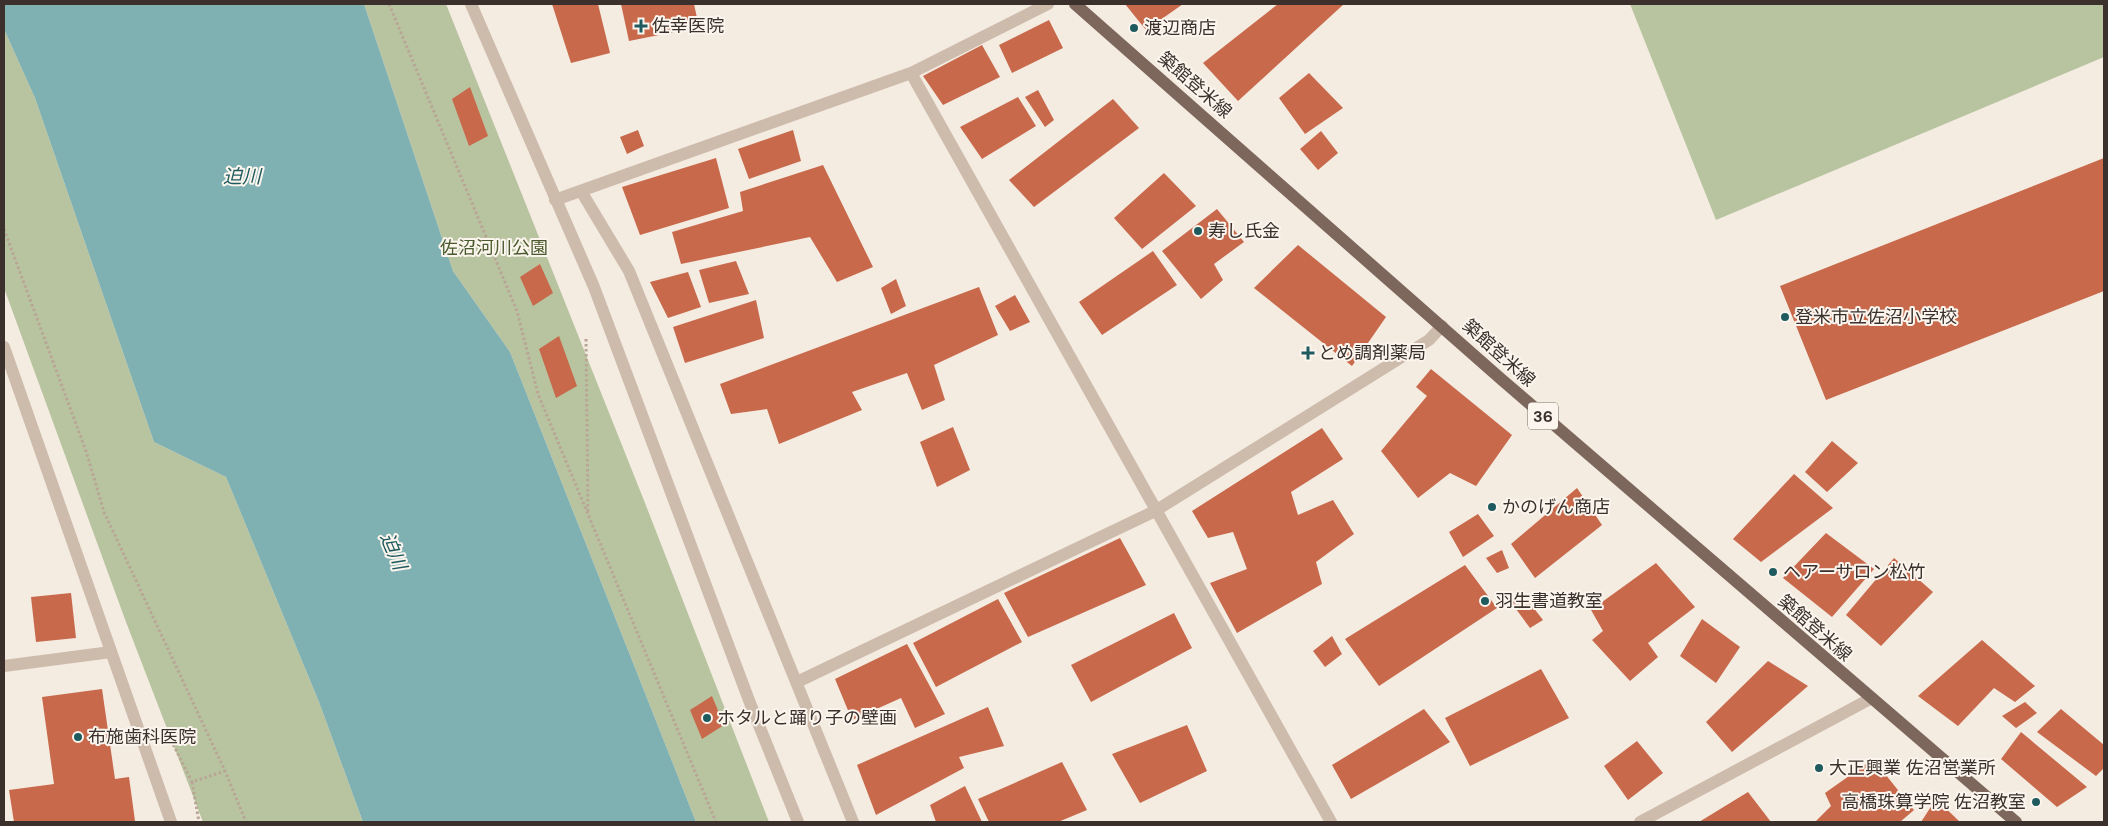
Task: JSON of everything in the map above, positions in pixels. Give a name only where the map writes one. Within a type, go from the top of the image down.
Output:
[{"type":"main road","name":"築館登米線","points":[[1075,4],[1870,699],[2016,822]]},
{"type":"street","points":[[471,4],[594,287],[750,703],[798,822]]},
{"type":"street","points":[[555,200],[911,73],[1048,4]]},
{"type":"street","points":[[911,73],[1330,822]]},
{"type":"street","points":[[581,191],[629,271],[853,822]]},
{"type":"street","points":[[797,682],[1155,510],[1429,340],[1442,326]]},
{"type":"street","points":[[4,347],[171,822]]},
{"type":"street","points":[[4,666],[111,652]]},
{"type":"street","points":[[1640,822],[1870,699]]},
{"type":"path","points":[[389,4],[517,311],[538,394],[716,822]]},
{"type":"path","points":[[4,230],[86,451],[104,512],[225,772],[246,822]]},
{"type":"path","points":[[586,332],[588,516]]},
{"type":"path","points":[[192,782],[199,822]]},
{"type":"green space","name":"佐沼河川公園","points":[[364,4],[446,4],[645,503],[769,822],[696,822],[510,352],[453,271]]},
{"type":"green space","points":[[1630,4],[2104,4],[2104,57],[1716,220]]},
{"type":"green space","points":[[4,29],[35,98],[154,442],[226,477],[319,702],[363,822],[203,822],[126,622],[4,288]]},
{"type":"water","name":"迫川","points":[[4,4],[364,4],[453,271],[510,352],[696,822],[363,822],[319,702],[226,477],[154,442],[35,98],[4,29]]},
{"type":"building","points":[[552,4],[598,4],[610,53],[571,63]]},
{"type":"building","points":[[621,4],[694,4],[699,27],[629,41]]},
{"type":"building","points":[[1125,4],[1183,4],[1146,30]]},
{"type":"building","points":[[1278,4],[1344,4],[1238,101],[1203,63]]},
{"type":"building","points":[[1049,20],[1063,48],[1012,73],[999,45]]},
{"type":"building","points":[[982,45],[1000,77],[943,105],[923,76]]},
{"type":"building","points":[[1309,73],[1343,108],[1305,134],[1279,98]]},
{"type":"building","points":[[470,87],[488,136],[469,146],[452,99]]},
{"type":"building","points":[[1038,90],[1054,120],[1045,127],[1025,97]]},
{"type":"building","points":[[1018,97],[1036,126],[982,159],[960,127]]},
{"type":"building","points":[[1113,99],[1139,128],[1034,207],[1009,180]]},
{"type":"building","points":[[638,130],[644,146],[627,154],[620,137]]},
{"type":"building","points":[[793,130],[801,161],[749,179],[738,149]]},
{"type":"building","points":[[1321,131],[1338,153],[1318,170],[1300,149]]},
{"type":"building","points":[[716,158],[729,208],[640,235],[622,187]]},
{"type":"building","points":[[2104,158],[2104,291],[1826,400],[1780,286]]},
{"type":"building","points":[[823,165],[873,267],[837,282],[810,237],[681,264],[672,232],[743,211],[740,192]]},
{"type":"building","points":[[1164,173],[1196,206],[1142,249],[1114,218]]},
{"type":"building","points":[[1217,209],[1244,242],[1214,264],[1223,280],[1201,299],[1162,251]]},
{"type":"building","points":[[1298,245],[1386,317],[1352,366],[1254,288]]},
{"type":"building","points":[[1153,251],[1177,285],[1102,335],[1079,302]]},
{"type":"building","points":[[736,261],[749,294],[709,303],[699,270]]},
{"type":"building","points":[[540,264],[553,293],[533,306],[520,277]]},
{"type":"building","points":[[688,272],[701,307],[668,318],[650,282]]},
{"type":"building","points":[[896,279],[906,306],[891,314],[881,288]]},
{"type":"building","points":[[979,287],[998,335],[934,365],[945,400],[922,410],[907,373],[852,392],[862,410],[779,444],[767,409],[731,414],[720,384]]},
{"type":"building","points":[[1015,295],[1030,322],[1010,331],[995,306]]},
{"type":"building","points":[[756,300],[764,338],[685,363],[673,327]]},
{"type":"building","points":[[559,336],[577,386],[556,398],[539,349]]},
{"type":"building","points":[[1431,369],[1512,435],[1476,486],[1450,473],[1418,498],[1381,451],[1427,396],[1416,387]]},
{"type":"building","points":[[953,427],[970,470],[937,487],[920,442]]},
{"type":"building","points":[[1322,428],[1343,459],[1291,492],[1298,515],[1333,500],[1354,534],[1316,562],[1322,584],[1237,633],[1210,583],[1247,569],[1233,532],[1208,538],[1192,511]]},
{"type":"building","points":[[1832,441],[1858,463],[1827,492],[1805,472]]},
{"type":"building","points":[[1794,474],[1833,508],[1761,562],[1733,539]]},
{"type":"building","points":[[1577,488],[1602,525],[1535,578],[1511,544]]},
{"type":"building","points":[[1478,514],[1494,536],[1463,557],[1449,532]]},
{"type":"building","points":[[1826,533],[1874,569],[1832,617],[1783,578]]},
{"type":"building","points":[[1120,538],[1146,585],[1028,637],[1004,593]]},
{"type":"building","points":[[1502,550],[1509,568],[1497,573],[1486,558]]},
{"type":"building","points":[[1894,558],[1933,592],[1881,646],[1846,615]]},
{"type":"building","points":[[1656,563],[1695,607],[1648,643],[1658,657],[1630,681],[1592,640],[1603,631],[1591,610]]},
{"type":"building","points":[[1465,565],[1497,608],[1379,686],[1345,639]]},
{"type":"building","points":[[71,593],[76,638],[36,642],[31,597]]},
{"type":"building","points":[[1522,593],[1543,620],[1530,628],[1510,601]]},
{"type":"building","points":[[998,599],[1022,642],[936,687],[913,643]]},
{"type":"building","points":[[1174,613],[1192,648],[1091,702],[1071,665]]},
{"type":"building","points":[[1702,619],[1740,647],[1716,683],[1680,656]]},
{"type":"building","points":[[1332,636],[1342,654],[1325,667],[1313,651]]},
{"type":"building","points":[[1982,640],[2035,686],[2015,702],[1994,688],[1958,726],[1918,696]]},
{"type":"building","points":[[907,644],[945,714],[915,728],[901,698],[852,720],[835,679]]},
{"type":"building","points":[[1768,661],[1808,686],[1732,752],[1706,722]]},
{"type":"building","points":[[1541,669],[1569,718],[1470,766],[1445,718]]},
{"type":"building","name":"布施歯科医院","points":[[102,689],[115,779],[129,777],[135,821],[14,822],[9,790],[54,784],[42,697]]},
{"type":"building","name":"ホタルと踊り子の壁画","points":[[712,696],[724,725],[702,739],[690,710]]},
{"type":"building","points":[[2025,702],[2037,713],[2016,728],[2002,716]]},
{"type":"building","points":[[988,707],[1004,746],[959,757],[964,768],[876,815],[857,765]]},
{"type":"building","points":[[1424,709],[1450,742],[1351,799],[1332,765]]},
{"type":"building","points":[[2061,709],[2104,745],[2104,768],[2096,776],[2037,732]]},
{"type":"building","points":[[1187,725],[1207,771],[1140,803],[1112,754]]},
{"type":"building","points":[[2021,732],[2087,787],[2057,807],[2001,759]]},
{"type":"building","points":[[1637,741],[1663,773],[1628,800],[1604,766]]},
{"type":"building","points":[[1873,759],[1914,810],[1900,822],[1815,822],[1831,806],[1825,793]]},
{"type":"building","points":[[1062,762],[1087,810],[1058,822],[989,822],[978,799]]},
{"type":"building","points":[[965,786],[982,822],[936,822],[930,805]]},
{"type":"building","points":[[1748,792],[1771,822],[1699,822]]},
{"type":"building","points":[[1936,799],[1960,822],[1921,822]]},
{"type":"place","name":"佐幸医院","points":[[641,26]]},
{"type":"place","name":"渡辺商店","points":[[1134,28]]},
{"type":"place","name":"寿し氏金","points":[[1198,231]]},
{"type":"place","name":"登米市立佐沼小学校","points":[[1785,317]]},
{"type":"place","name":"とめ調剤薬局","points":[[1308,353]]},
{"type":"place","name":"かのげん商店","points":[[1492,507]]},
{"type":"place","name":"ヘアーサロン松竹","points":[[1773,572]]},
{"type":"place","name":"羽生書道教室","points":[[1485,601]]},
{"type":"place","name":"ホタルと踊り子の壁画","points":[[707,718]]},
{"type":"place","name":"布施歯科医院","points":[[78,737]]},
{"type":"place","name":"大正興業 佐沼営業所","points":[[1819,768]]},
{"type":"place","name":"高橋珠算学院 佐沼教室","points":[[2036,802]]}]
